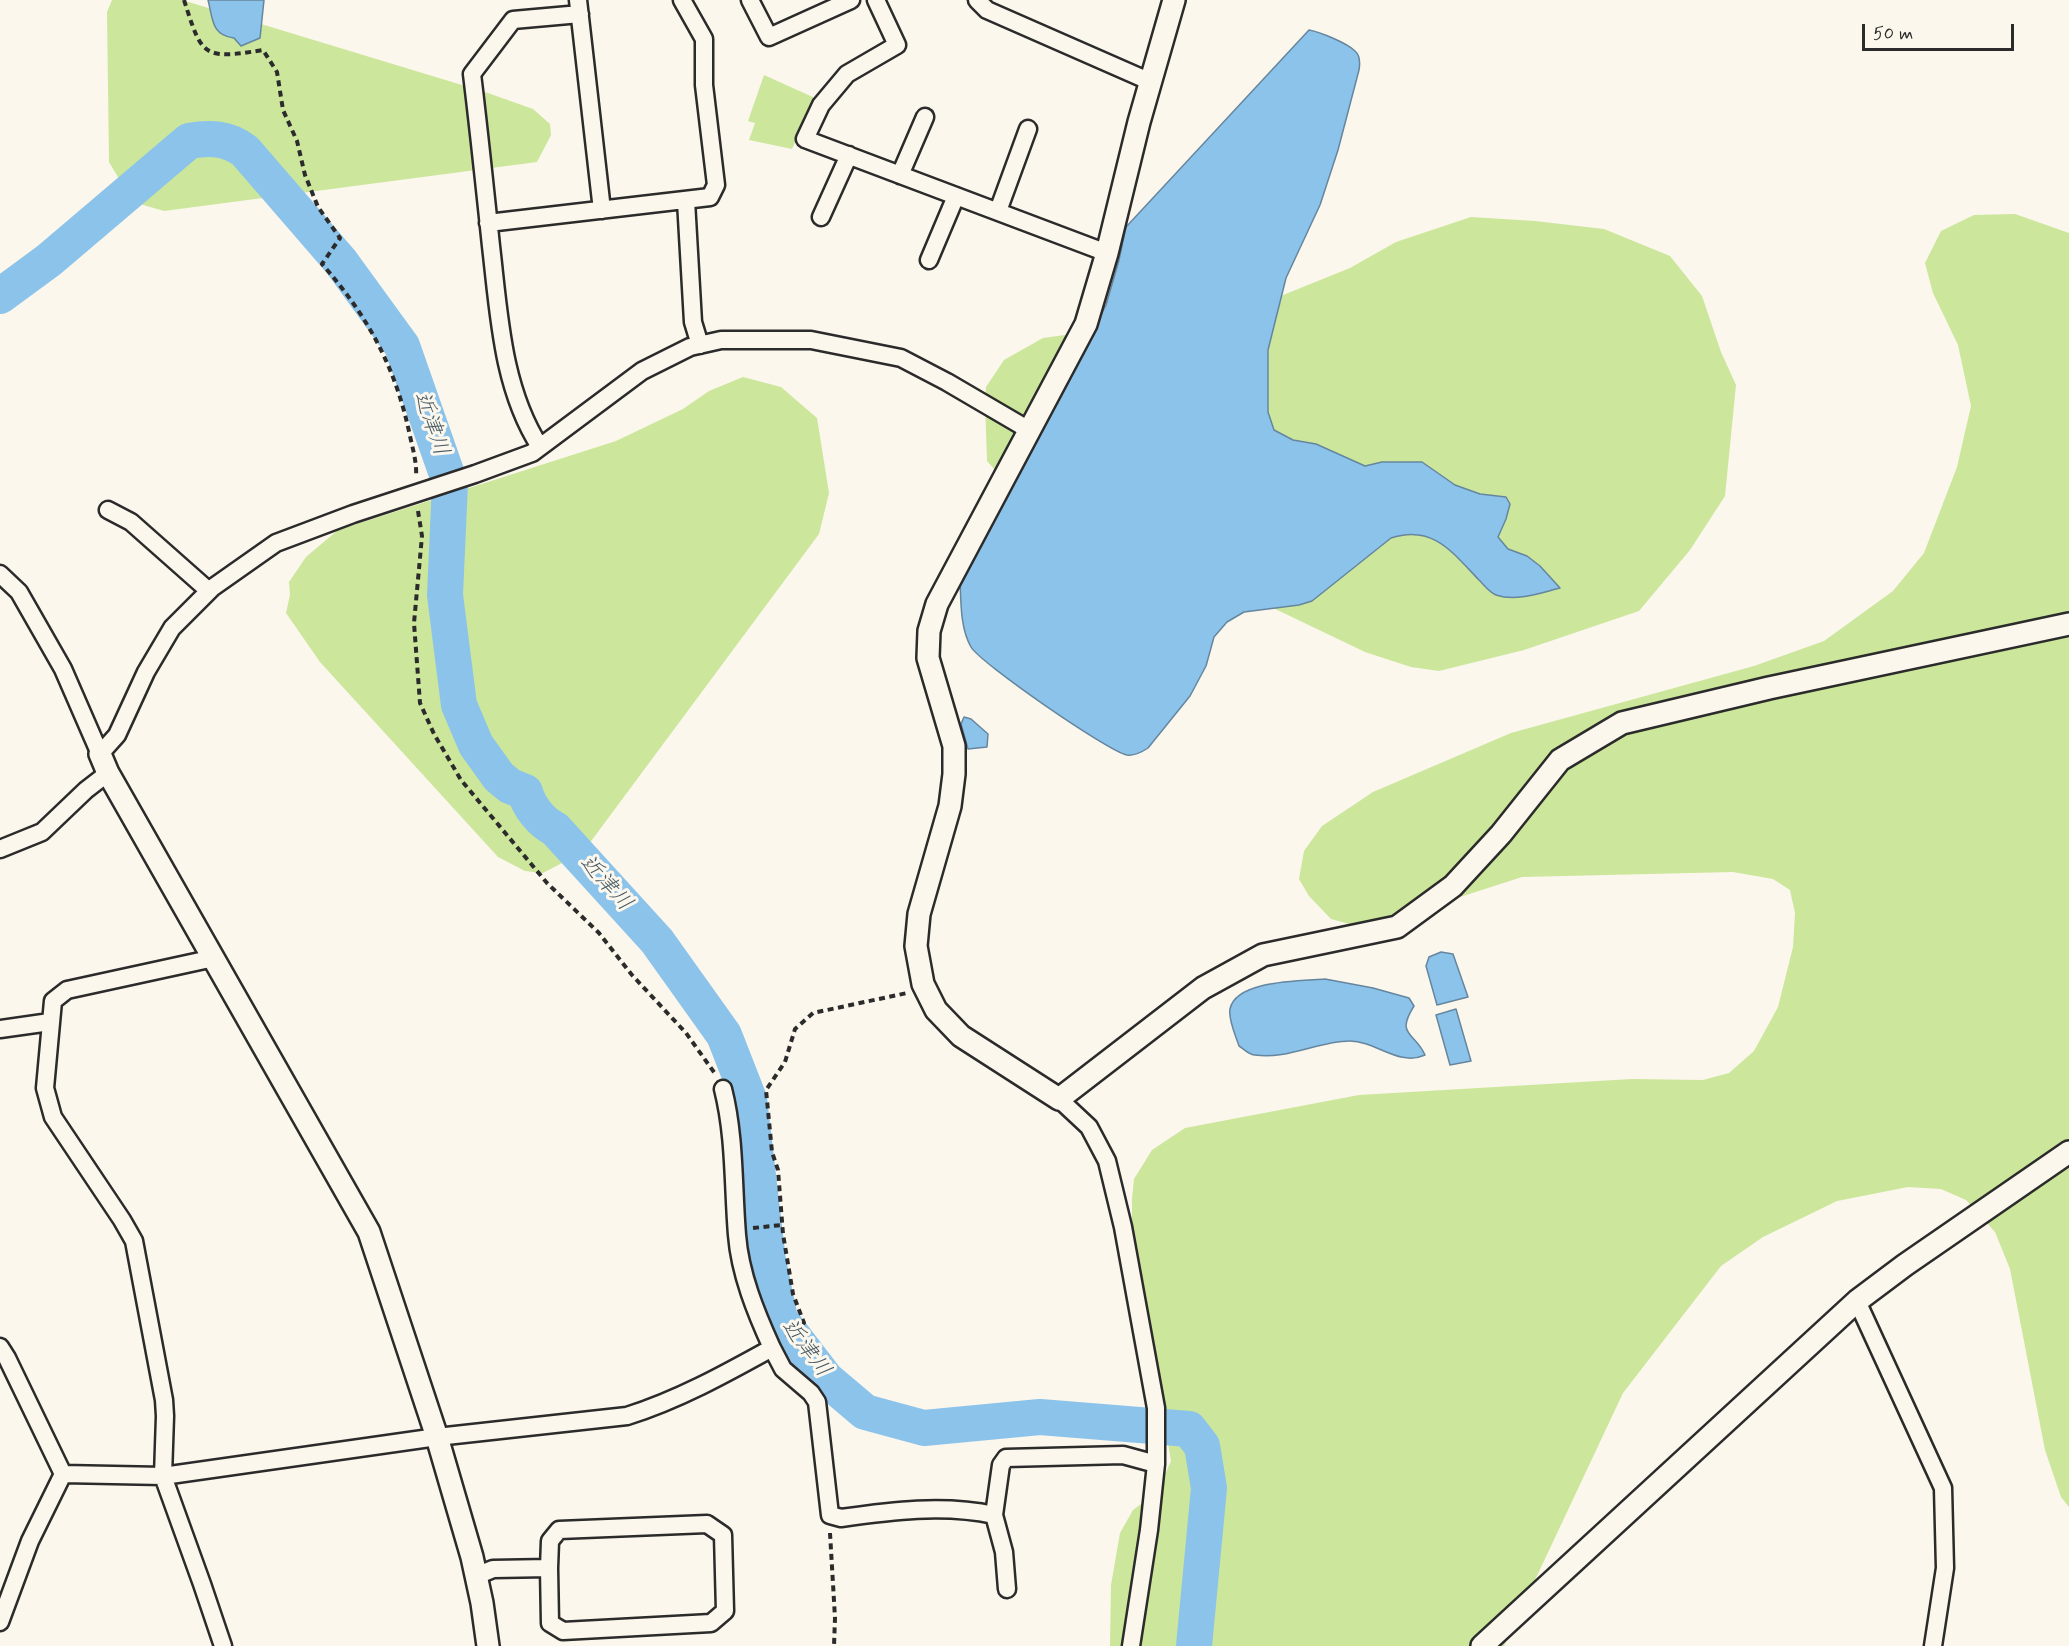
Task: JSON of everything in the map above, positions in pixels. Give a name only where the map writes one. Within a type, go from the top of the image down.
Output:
[{"type":"street","points":[[489,223],[710,197],[716,185],[704,85],[704,39],[682,0]]},
{"type":"street","points":[[750,0],[769,37],[851,0]]},
{"type":"street","points":[[876,0],[897,45],[846,74],[821,105],[805,139],[1107,253]]},
{"type":"street","points":[[976,0],[987,10],[1151,82]]},
{"type":"street","points":[[1131,1646],[1149,1530],[1156,1464],[1156,1408],[1123,1227],[1107,1161],[1089,1127],[1059,1099],[961,1036],[936,1010],[923,984],[916,946],[919,914],[950,806],[954,765],[954,746],[928,658],[929,631],[937,604],[1086,324],[1174,0]]},
{"type":"street","points":[[540,447],[528,429],[519,407],[502,343],[472,74],[513,20],[579,7],[602,210]]},
{"type":"street","points":[[900,175],[925,117]]},
{"type":"street","points":[[998,212],[1028,129]]},
{"type":"street","points":[[821,217],[849,155]]},
{"type":"street","points":[[930,260],[957,196]]},
{"type":"street","points":[[686,201],[693,322],[700,345]]},
{"type":"street","points":[[0,849],[42,832],[86,790],[104,764],[147,672],[172,628],[209,591],[276,543],[353,514],[532,453],[642,371],[690,347],[721,340],[812,340],[901,358],[1029,430]]},
{"type":"street","points":[[108,510],[131,522],[209,591]]},
{"type":"street","points":[[0,574],[19,592],[63,669],[104,764],[369,1232],[436,1437],[476,1576],[488,1646]]},
{"type":"street","points":[[1059,1099],[1203,988],[1263,956],[1396,927],[1453,886],[1501,834],[1560,760],[1622,723],[1769,688],[2069,624]]},
{"type":"street","points":[[214,958],[67,990],[53,1001],[45,1088],[53,1118],[116,1211],[134,1242],[164,1400],[163,1476],[223,1646]]},
{"type":"street","points":[[0,1029],[50,1022]]},
{"type":"street","points":[[723,1089],[729,1115],[737,1237],[744,1273],[758,1319],[783,1369],[812,1393],[817,1402],[830,1515],[840,1518],[908,1509],[979,1512],[994,1515]]},
{"type":"street","points":[[1487,1644],[1857,1301],[1905,1265],[2069,1152]]},
{"type":"street","points":[[1857,1301],[1943,1488],[1946,1568],[1933,1646]]},
{"type":"street","points":[[0,1347],[63,1474]]},
{"type":"street","points":[[63,1474],[163,1476],[436,1437],[627,1416],[654,1407],[718,1378],[772,1348]]},
{"type":"street","points":[[1007,1589],[1004,1552],[994,1515],[1000,1465],[1006,1458],[1123,1455],[1156,1464]]},
{"type":"street","points":[[0,1622],[30,1541],[63,1474]]},
{"type":"street","points":[[707,1524],[723,1535],[724,1611],[711,1623],[562,1631],[550,1623],[549,1568],[550,1540],[559,1530],[707,1524]]},
{"type":"street","points":[[476,1576],[493,1569],[549,1568]]},
{"type":"path","points":[[184,0],[196,39],[205,50],[217,54],[262,50],[278,72],[283,110],[297,141],[305,175],[318,207],[340,238],[322,264],[348,293],[381,347],[405,410],[417,466],[414,494],[422,536],[414,623],[420,703],[434,734],[461,780],[547,882],[599,933],[686,1034],[711,1066],[723,1089]]},
{"type":"path","points":[[804,1323],[793,1294],[782,1225],[778,1170],[772,1152],[766,1090],[785,1062],[795,1029],[813,1013],[926,990]]},
{"type":"path","points":[[749,1228],[782,1225]]},
{"type":"path","points":[[830,1515],[835,1618],[834,1646]]},
{"type":"green space","points":[[112,0],[182,0],[485,92],[533,109],[550,124],[551,135],[537,162],[164,211],[133,202],[109,162],[107,12]]},
{"type":"green space","points":[[764,75],[815,98],[792,149],[749,140],[755,123],[748,121]]},
{"type":"green space","points":[[2015,214],[2069,233],[2069,1507],[2061,1497],[2045,1450],[2010,1269],[1995,1232],[1966,1200],[1941,1189],[1908,1187],[1837,1201],[1763,1237],[1721,1266],[1623,1393],[1504,1646],[1110,1646],[1111,1585],[1120,1533],[1133,1510],[1157,1492],[1171,1461],[1132,1228],[1134,1179],[1152,1150],[1185,1128],[1359,1095],[1632,1079],[1703,1080],[1729,1073],[1754,1051],[1778,1007],[1793,947],[1795,913],[1790,890],[1773,879],[1733,872],[1522,877],[1364,928],[1331,919],[1309,896],[1299,879],[1304,851],[1322,826],[1373,792],[1511,733],[1754,666],[1824,641],[1893,591],[1924,553],[1957,467],[1971,406],[1958,345],[1933,293],[1925,263],[1941,231],[1974,215]]},
{"type":"green space","points":[[1471,217],[1604,229],[1670,256],[1702,296],[1721,352],[1736,385],[1725,496],[1690,550],[1639,611],[1524,650],[1439,671],[1411,667],[1365,652],[1002,478],[987,461],[986,387],[1004,360],[1043,338],[1246,310],[1350,268],[1396,242]]},
{"type":"green space","points":[[743,377],[781,387],[817,418],[829,493],[819,534],[583,852],[543,873],[525,871],[498,857],[320,662],[286,613],[290,595],[289,582],[306,557],[338,530],[616,441],[683,409],[709,391]]},
{"type":"water","points":[[208,0],[264,0],[260,38],[241,46],[234,38],[221,33],[212,20]]},
{"type":"water","points":[[1309,30],[1333,38],[1351,48],[1358,55],[1360,65],[1338,150],[1320,205],[1286,278],[1268,350],[1268,412],[1274,430],[1293,440],[1316,444],[1365,466],[1382,462],[1422,462],[1455,485],[1480,494],[1506,497],[1510,504],[1498,537],[1508,549],[1527,556],[1540,566],[1560,588],[1512,598],[1496,595],[1489,591],[1451,551],[1430,538],[1406,535],[1391,538],[1312,601],[1299,605],[1244,612],[1227,622],[1214,637],[1206,666],[1190,696],[1148,748],[1136,754],[1127,755],[1072,724],[997,670],[971,647],[967,640],[962,614],[960,579],[1106,305],[1126,227]]},
{"type":"water","points":[[964,717],[971,719],[988,734],[987,747],[968,749],[961,724]]},
{"type":"water","points":[[1441,952],[1453,954],[1468,997],[1437,1005],[1426,966],[1429,957]]},
{"type":"water","points":[[1325,979],[1373,988],[1409,998],[1414,1006],[1406,1023],[1406,1029],[1425,1055],[1406,1058],[1360,1042],[1350,1041],[1267,1056],[1251,1054],[1239,1046],[1230,1013],[1235,999],[1256,987]]},
{"type":"water","points":[[1456,1009],[1471,1061],[1450,1065],[1436,1015]]},
{"type":"waterway","name":"近津川","points":[[0,296],[49,260],[189,141],[218,140],[232,143],[245,151],[341,262],[402,346],[450,483],[445,595],[459,705],[476,745],[499,777],[510,786],[525,792],[536,814],[555,829],[657,941],[724,1035],[749,1099],[768,1261],[780,1319],[826,1379],[865,1412],[924,1428],[1040,1417],[1189,1429],[1202,1446],[1209,1488],[1194,1646]]}]
